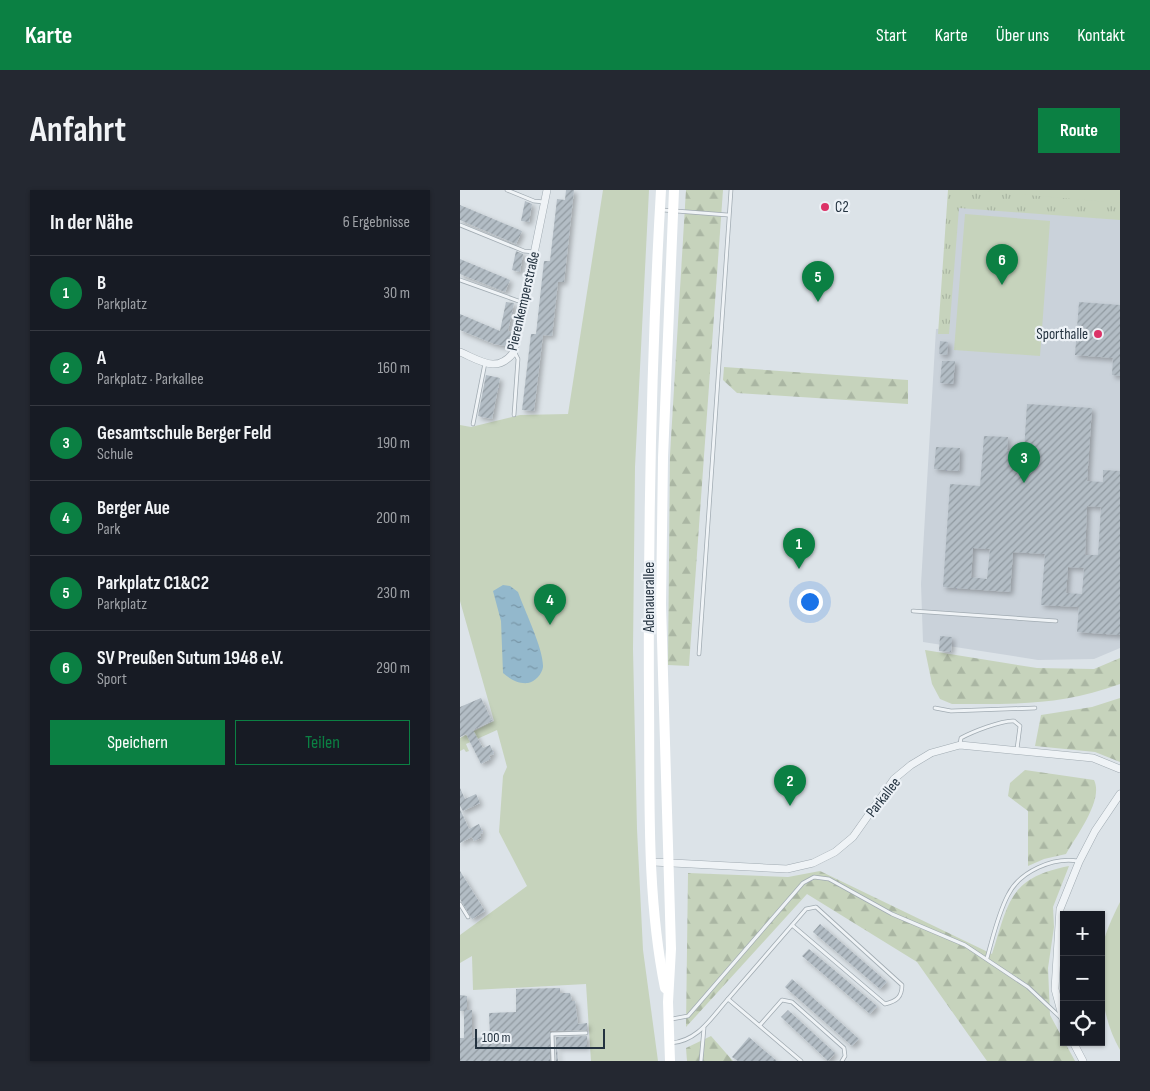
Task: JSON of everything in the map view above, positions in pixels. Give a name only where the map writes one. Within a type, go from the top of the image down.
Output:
[{"type":"main road","name":"Adenauerallee","points":[[661,190],[649,481],[649,745],[652,862],[658,950],[668,1002]]},
{"type":"main road","name":"Adenauerallee","points":[[670,1061],[668,1002],[671,949],[661,595],[663,458],[674,190]]},
{"type":"street","name":"Pierenkemperstraße","points":[[460,352],[495,365],[507,362],[514,352],[547,190]]},
{"type":"street","name":"Parkallee","points":[[652,862],[787,869],[813,863],[835,852],[853,837],[894,779],[910,765],[930,753],[960,745],[1017,749],[1093,758],[1120,769]]},
{"type":"street","points":[[1060,1009],[1055,989],[1060,909],[1079,862],[1120,794]]},
{"type":"street","points":[[1075,1046],[1083,1061]]},
{"type":"lane","points":[[507,190],[534,201],[545,202]]},
{"type":"lane","points":[[699,654],[725,289],[728,215],[732,190]]},
{"type":"lane","points":[[660,210],[728,215]]},
{"type":"lane","points":[[460,225],[524,251],[534,253]]},
{"type":"lane","points":[[460,280],[514,302],[525,303]]},
{"type":"lane","points":[[514,352],[518,359],[514,415]]},
{"type":"lane","points":[[473,424],[485,362]]},
{"type":"lane","points":[[913,611],[1056,621]]},
{"type":"lane","points":[[935,708],[952,711],[1034,708]]},
{"type":"lane","points":[[960,745],[961,738],[971,732],[1006,720],[1014,721],[1020,726],[1017,749]]},
{"type":"lane","points":[[986,958],[1008,893],[1021,878],[1042,866],[1065,859],[1079,862]]},
{"type":"lane","points":[[668,1018],[681,1019],[688,1016],[803,883],[814,877],[830,879],[892,914],[965,945],[1028,987],[1060,1018]]},
{"type":"lane","points":[[460,904],[468,917]]},
{"type":"lane","points":[[670,1044],[683,1042],[704,1028],[728,998],[806,909],[816,907],[902,985],[902,993],[895,1002],[885,1004],[792,925]]},
{"type":"lane","points":[[728,998],[800,1061]]},
{"type":"lane","points":[[760,1025],[782,1000],[792,1002],[844,1048],[845,1056],[842,1061]]},
{"type":"lane","points":[[701,1061],[704,1028]]},
{"type":"lane","points":[[553,1061],[552,1034],[586,1033]]},
{"type":"shaded area","points":[[957,203],[1120,215],[1120,648],[1094,659],[1038,660],[923,642],[921,584],[936,329],[947,328]]},
{"type":"green space","points":[[603,190],[649,190],[635,467],[633,649],[637,829],[643,950],[658,1061],[591,1061],[586,984],[473,990],[472,956],[460,963],[460,935],[527,886],[499,832],[503,776],[507,767],[497,730],[466,744],[469,751],[466,752],[464,749],[460,751],[460,738],[494,721],[460,601],[460,425],[471,427],[520,415],[568,414]]},
{"type":"green space","points":[[686,190],[723,190],[689,666],[668,665],[670,455]]},
{"type":"green space","points":[[948,190],[1120,190],[1120,220],[959,208],[949,334],[938,334]]},
{"type":"green space","points":[[969,190],[1120,190],[1120,203]]},
{"type":"green space","points":[[965,214],[1050,221],[1040,356],[954,350]]},
{"type":"green space","points":[[724,367],[908,380],[908,404],[737,393],[723,380]]},
{"type":"green space","points":[[925,650],[1037,668],[1094,669],[1120,658],[1120,684],[1057,700],[952,704],[940,699],[932,684]]},
{"type":"green space","points":[[1120,698],[1120,762],[1095,752],[1035,746],[1041,715],[1092,707]]},
{"type":"green space","points":[[1025,770],[1094,780],[1096,788],[1088,818],[1066,854],[1044,859],[1028,866],[1028,811],[1008,796],[1010,783]]},
{"type":"green space","points":[[1069,866],[1053,907],[1054,927],[1048,968],[1050,1015],[1060,1033],[1060,1046],[1067,1046],[1075,1061],[987,1061],[917,962],[807,894],[686,1027],[688,873],[788,877],[820,871],[992,954],[1008,906],[1014,895],[1034,877]]},
{"type":"green space","points":[[1120,902],[1120,1050],[1114,1039],[1105,1011],[1105,937]]},
{"type":"green space","points":[[711,1036],[733,1061],[687,1061],[686,1048]]},
{"type":"water","points":[[503,585],[510,586],[518,592],[540,650],[543,667],[538,677],[531,682],[518,682],[503,673],[501,621],[493,591]]},
{"type":"building","points":[[566,190],[574,190],[564,282],[558,282],[552,336],[543,335],[534,411],[522,410],[531,334],[536,334],[544,261],[550,261],[557,199],[565,200]]},
{"type":"building","points":[[525,201],[532,204],[529,222],[521,221]]},
{"type":"building","points":[[460,205],[522,231],[516,244],[460,220]]},
{"type":"building","points":[[516,251],[523,254],[520,272],[512,270]]},
{"type":"building","points":[[460,259],[510,280],[505,292],[460,274]]},
{"type":"building","points":[[506,302],[514,303],[508,331],[513,332],[510,347],[494,344],[460,330],[460,314],[500,331]]},
{"type":"building","name":"Sporthalle","points":[[1079,302],[1120,305],[1120,376],[1112,375],[1113,358],[1075,355]]},
{"type":"building","points":[[940,341],[948,342],[947,355],[939,354]]},
{"type":"building","points":[[942,361],[955,361],[953,384],[940,383]]},
{"type":"building","points":[[486,375],[500,378],[492,419],[478,416]]},
{"type":"building","points":[[1027,404],[1092,408],[1087,481],[1103,482],[1103,470],[1120,471],[1120,635],[1077,632],[1079,607],[1041,605],[1045,554],[1013,552],[1010,592],[943,587],[950,484],[980,486],[984,436],[1008,437],[1007,450],[1024,451]],"holes":[[[1087,506],[1101,507],[1098,555],[1085,555]],[[973,548],[990,549],[987,579],[971,577]],[[1068,567],[1084,568],[1082,594],[1066,593]]]},
{"type":"building","points":[[936,447],[960,448],[959,471],[934,469]]},
{"type":"building","points":[[940,636],[952,637],[951,652],[939,651]]},
{"type":"building","points":[[481,698],[492,721],[473,730],[483,748],[490,745],[494,754],[489,756],[491,759],[481,764],[466,734],[460,737],[460,707]]},
{"type":"building","points":[[460,788],[465,799],[476,794],[480,803],[463,811],[460,806]]},
{"type":"building","points":[[460,809],[469,829],[479,824],[483,833],[480,834],[481,838],[474,841],[472,837],[460,843]]},
{"type":"building","points":[[460,871],[485,911],[472,919],[460,899]]},
{"type":"building","points":[[820,924],[887,982],[880,989],[813,932]]},
{"type":"building","points":[[809,949],[877,1006],[870,1014],[802,956]]},
{"type":"building","points":[[792,979],[859,1039],[852,1046],[785,987]]},
{"type":"building","points":[[560,988],[560,993],[570,993],[572,1001],[575,1001],[578,1024],[587,1023],[587,1030],[550,1031],[550,1061],[460,1061],[460,1038],[464,1038],[464,1011],[460,1011],[460,995],[467,996],[467,1010],[472,1010],[472,1038],[490,1037],[489,1013],[516,1012],[516,989]]},
{"type":"building","points":[[788,1010],[835,1053],[828,1061],[781,1017]]},
{"type":"building","points":[[587,1036],[587,1047],[557,1047],[558,1061],[556,1061],[556,1037]]},
{"type":"building","points":[[749,1037],[777,1061],[738,1061],[732,1057]]},
{"type":"place","name":"C2","points":[[825,207]]},
{"type":"place","name":"SV Preußen Sutum 1948 e.V.","points":[[1002,285]]},
{"type":"place","name":"Parkplatz C1&C2","points":[[818,302]]},
{"type":"place","name":"Sporthalle","points":[[1098,334]]},
{"type":"place","name":"Gesamtschule Berger Feld","points":[[1024,483]]},
{"type":"place","name":"B","points":[[799,569]]},
{"type":"place","name":"Berger Aue","points":[[550,625]]},
{"type":"place","name":"A","points":[[790,806]]}]
